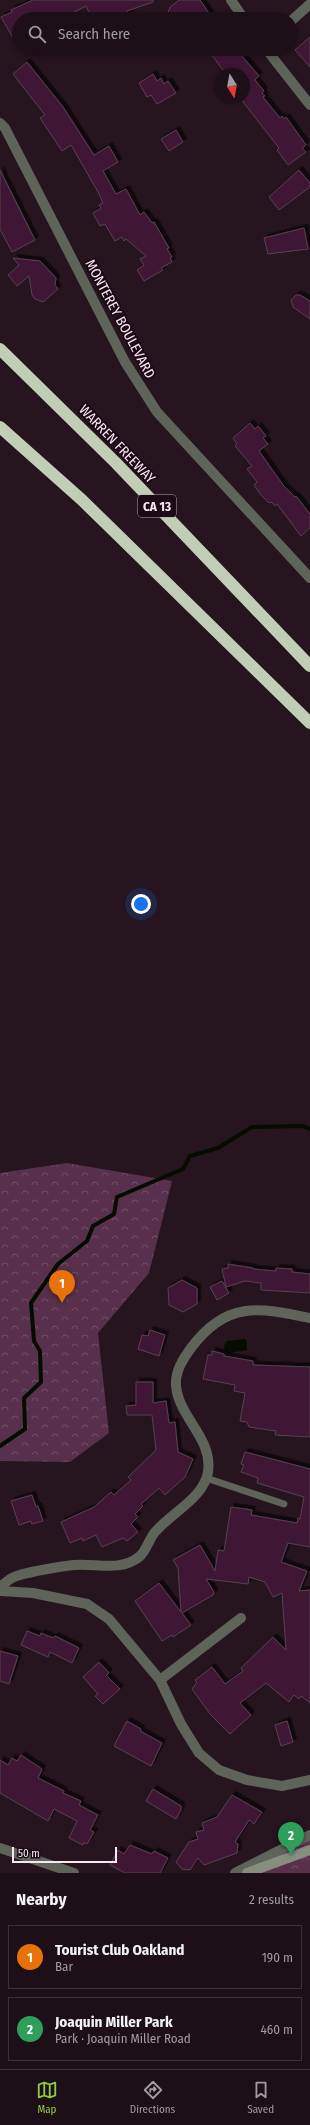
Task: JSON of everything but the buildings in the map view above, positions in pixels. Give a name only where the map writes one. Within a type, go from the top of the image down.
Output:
[{"type":"highway","name":"WARREN FREEWAY","points":[[0,349],[95,442],[310,666]]},
{"type":"highway","points":[[0,427],[82,500],[310,723]]},
{"type":"main road","points":[[247,1873],[310,1850]]},
{"type":"street","points":[[231,0],[239,12]]},
{"type":"street","points":[[298,15],[310,4]]},
{"type":"street","points":[[272,56],[310,105]]},
{"type":"street","name":"MONTEREY BOULEVARD","points":[[0,122],[12,142],[124,362],[157,412],[310,578]]},
{"type":"street","points":[[0,1587],[13,1577],[74,1565],[122,1566],[140,1557],[155,1531],[182,1506],[194,1498],[203,1487],[206,1478],[209,1459],[205,1445],[179,1399],[176,1386],[177,1374],[181,1362],[204,1331],[225,1317],[249,1310],[274,1310],[310,1318]]},
{"type":"street","points":[[0,1591],[33,1594],[86,1604],[109,1619],[160,1680],[181,1724],[199,1753],[219,1770],[247,1780],[282,1786],[310,1780]]},
{"type":"street","points":[[160,1680],[241,1618]]},
{"type":"street","points":[[235,1873],[310,1835]]},
{"type":"street","points":[[0,1848],[74,1873]]},
{"type":"lane","points":[[206,1478],[284,1504]]},
{"type":"green space","points":[[67,1163],[172,1181],[149,1273],[98,1333],[109,1433],[70,1462],[0,1461],[0,1173]]},
{"type":"green space","points":[[310,1836],[310,1873],[236,1873]]},
{"type":"shaded area","points":[[245,1339],[247,1341],[247,1350],[228,1353],[225,1351],[224,1345],[227,1341]]},
{"type":"waterway","points":[[0,1446],[25,1429],[24,1398],[41,1382],[40,1351],[34,1341],[31,1303],[58,1264],[87,1241],[93,1226],[114,1214],[117,1197],[183,1169],[190,1156],[218,1148],[252,1127],[303,1126],[310,1129]]},
{"type":"place","name":"Tourist Club Oakland","points":[[62,1303]]},
{"type":"place","name":"Joaquin Miller Park","points":[[291,1855]]}]
